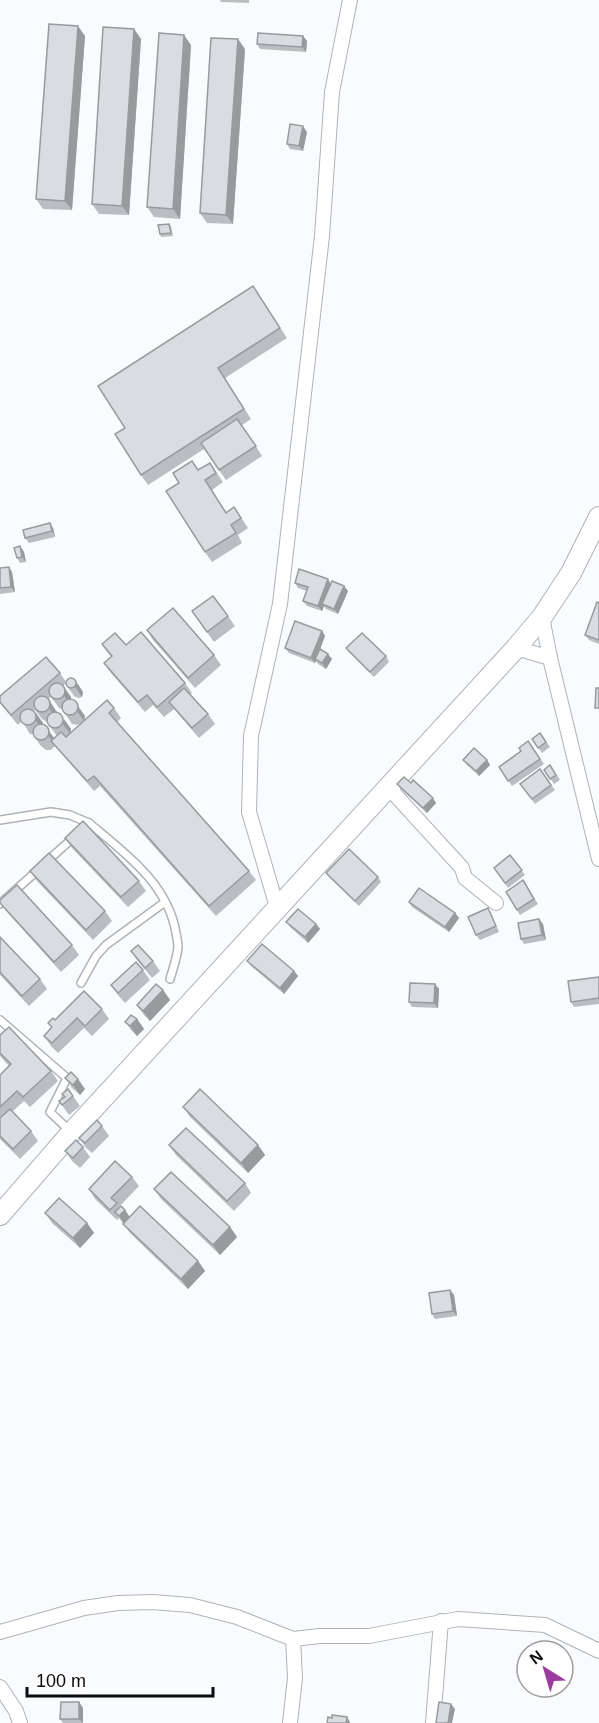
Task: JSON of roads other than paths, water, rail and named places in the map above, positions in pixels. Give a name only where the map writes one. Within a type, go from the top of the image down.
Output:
[{"type":"main road","points":[[0,1215],[72,1132],[516,648],[542,617],[571,573],[599,517]]},
{"type":"street","points":[[277,907],[249,812],[251,736],[280,604],[322,236],[332,92],[350,0]]},
{"type":"street","points":[[542,617],[599,859]]},
{"type":"street","points":[[516,648],[550,658]]},
{"type":"street","points":[[388,788],[462,868],[465,878],[496,903]]},
{"type":"street","points":[[0,1632],[84,1608],[153,1602],[190,1605],[237,1617],[293,1639],[320,1636],[369,1636],[458,1619],[545,1625],[599,1651]]},
{"type":"street","points":[[433,1723],[441,1621]]},
{"type":"street","points":[[290,1723],[295,1678],[293,1639]]},
{"type":"street","points":[[0,1687],[16,1712],[20,1723]]},
{"type":"lane","points":[[0,820],[51,812],[70,814],[89,823],[149,876],[173,917],[178,946],[170,979]]},
{"type":"lane","points":[[0,904],[89,823]]},
{"type":"lane","points":[[81,983],[96,956],[106,945],[165,902]]},
{"type":"lane","points":[[0,1020],[67,1078],[50,1112],[72,1132]]}]
